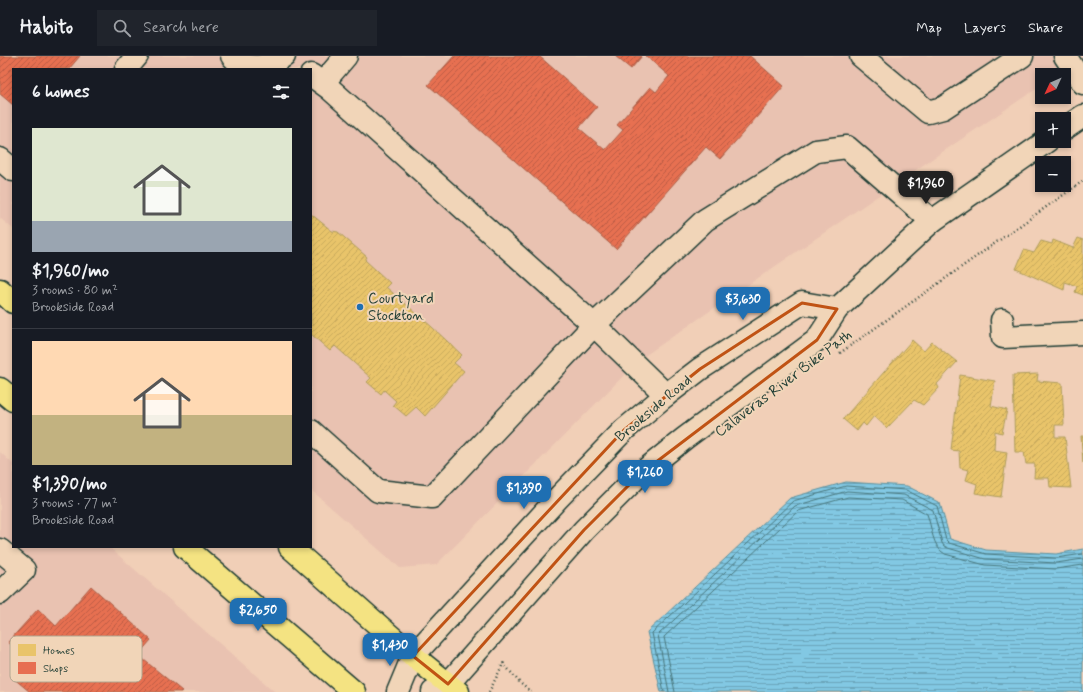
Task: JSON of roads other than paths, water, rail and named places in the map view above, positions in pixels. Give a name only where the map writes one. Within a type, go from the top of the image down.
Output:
[{"type":"main road","points":[[0,290],[12,301]]},
{"type":"main road","points":[[0,389],[12,399]]},
{"type":"main road","points":[[186,548],[354,692]]},
{"type":"main road","points":[[291,548],[413,656],[446,689]]},
{"type":"street","points":[[127,68],[137,56]]},
{"type":"street","points":[[231,61],[254,67],[265,66],[275,63],[284,56],[301,68]]},
{"type":"street","points":[[346,56],[317,79],[335,93],[594,325],[666,394]]},
{"type":"street","points":[[867,58],[928,112],[943,108],[1022,56]]},
{"type":"street","points":[[1065,56],[1083,84]]},
{"type":"street","points":[[1071,124],[1083,116]]},
{"type":"street","points":[[312,432],[378,491],[432,498],[594,325],[705,220],[816,151],[847,147],[932,221]]},
{"type":"street","points":[[446,689],[584,530],[639,475],[685,438],[817,340],[837,309],[932,221],[1037,148]]},
{"type":"street","points":[[0,159],[12,169]]},
{"type":"street","name":"Brookside Road","points":[[398,692],[413,656],[558,498],[624,430],[666,394],[700,369],[802,303],[837,309]]},
{"type":"street","points":[[1002,320],[1004,337],[1083,333]]},
{"type":"street","points":[[0,550],[24,570],[0,593]]},
{"type":"water","points":[[846,482],[907,486],[940,503],[950,539],[986,550],[1056,554],[1083,549],[1083,692],[661,692],[647,632],[790,498]]},
{"type":"place","name":"Courtyard Stockton","points":[[360,307]]}]
